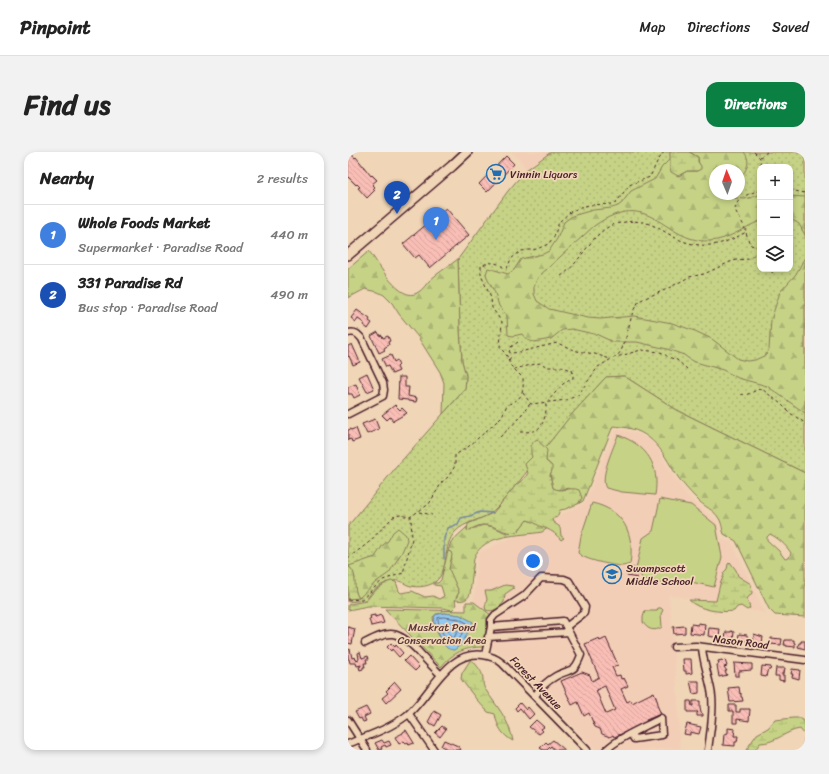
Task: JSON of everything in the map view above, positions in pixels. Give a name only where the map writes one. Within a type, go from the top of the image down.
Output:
[{"type":"highway","points":[[348,255],[467,152]]},
{"type":"street","points":[[348,333],[355,333],[359,335],[383,382],[384,390],[382,396],[348,414]]},
{"type":"street","points":[[485,655],[488,637],[490,627],[491,620],[495,615],[524,596],[541,578],[564,579],[569,581],[585,607],[584,613],[568,629],[488,637]]},
{"type":"street","points":[[490,627],[563,621],[581,655],[577,665],[569,672],[556,676],[541,688],[535,696]]},
{"type":"street","points":[[364,642],[386,634],[400,635],[412,645],[441,675]]},
{"type":"street","name":"Nason Road","points":[[674,647],[702,647],[805,660]]},
{"type":"street","points":[[702,647],[703,662],[709,681],[712,698],[708,750]]},
{"type":"street","name":"Forest Avenue","points":[[348,744],[393,725],[409,714],[414,710],[441,675],[453,663],[462,657],[472,654],[485,655],[496,658],[502,662],[587,750]]},
{"type":"street","points":[[409,714],[434,750]]},
{"type":"street","points":[[606,750],[619,740],[661,718],[662,735],[634,739],[631,734]]},
{"type":"street","points":[[348,720],[367,750]]},
{"type":"path","points":[[348,558],[370,542],[393,517],[397,515],[411,517],[429,504],[442,482],[448,477],[455,466],[455,456],[468,447],[493,425],[502,416],[507,405],[517,401],[521,396],[522,378],[510,366],[506,354],[500,345],[502,322],[492,308],[491,298],[481,275],[481,266],[484,264],[498,263],[504,268],[507,268],[511,259],[521,251],[537,250],[548,244],[554,237],[559,222],[570,212],[585,206],[611,205],[616,203],[629,185],[650,177],[656,162],[664,152]]},
{"type":"path","points":[[754,152],[759,158],[760,164]]},
{"type":"path","points":[[759,158],[767,152]]},
{"type":"path","points":[[757,191],[738,200],[735,207],[737,215],[744,226],[751,245],[757,248]]},
{"type":"path","points":[[793,191],[805,193]]},
{"type":"path","points":[[560,276],[568,272],[586,248],[609,226],[621,223],[642,221],[688,243],[699,245],[723,243],[730,241],[746,232]]},
{"type":"path","points":[[500,437],[530,404],[567,400],[575,397],[583,390],[598,367],[618,354],[623,346],[633,311],[640,301],[671,287],[688,277],[704,274],[736,260],[749,259],[757,252]]},
{"type":"path","points":[[506,354],[509,352],[511,347],[518,342]]},
{"type":"path","points":[[509,352],[512,354],[557,343],[578,351],[595,354],[609,359],[641,350],[664,353],[668,357],[677,360],[687,369]]},
{"type":"path","points":[[508,361],[512,354]]},
{"type":"path","points":[[513,369],[540,364],[548,367],[562,367],[572,370],[573,378],[563,384],[546,402]]},
{"type":"path","points":[[741,394],[747,395],[755,390],[762,389],[781,404],[790,414],[805,423]]},
{"type":"path","points":[[522,392],[530,404]]},
{"type":"path","points":[[520,432],[534,431],[541,427],[547,407],[546,402]]},
{"type":"path","points":[[419,511],[432,515]]},
{"type":"path","points":[[348,600],[362,599],[383,580],[403,574],[412,539],[411,517]]},
{"type":"shaded area","points":[[512,152],[551,152],[526,170],[522,162]]},
{"type":"shaded area","name":"Swampscott Middle School","points":[[616,429],[639,434],[650,440],[658,449],[671,473],[692,501],[717,521],[721,539],[732,542],[765,613],[669,595],[678,699],[680,748],[596,750],[506,657],[495,650],[483,647],[487,626],[491,615],[474,602],[478,553],[585,503]]},
{"type":"green space","points":[[551,152],[805,152],[805,473],[677,410],[624,376],[606,377],[566,422],[499,505],[488,515],[464,525],[455,532],[448,544],[443,571],[435,582],[427,586],[414,587],[399,581],[393,581],[379,586],[365,600],[348,602],[348,526],[397,466],[465,389],[466,376],[462,361],[460,330],[458,259],[508,191],[526,170]]},
{"type":"green space","points":[[670,152],[689,152],[698,157],[698,162],[701,169],[697,171],[687,171],[678,176],[671,172],[670,169]]},
{"type":"green space","points":[[689,152],[744,152],[748,159],[745,172],[745,164],[709,164],[709,200],[745,200],[757,196],[757,222],[729,236],[709,241],[693,239],[643,213],[629,212],[613,215],[594,226],[538,277],[534,287],[534,294],[537,301],[549,309],[588,318],[600,319],[634,316],[672,323],[712,339],[738,359],[747,361],[755,360],[766,355],[769,349],[771,320],[780,292],[796,274],[805,257],[805,413],[767,386],[738,378],[723,370],[692,361],[684,355],[667,349],[637,342],[613,342],[598,335],[572,329],[562,330],[551,339],[534,342],[527,340],[522,334],[513,336],[508,335],[507,316],[499,306],[495,293],[488,280],[486,274],[488,268],[508,274],[514,270],[521,259],[543,254],[549,251],[557,239],[564,222],[572,216],[593,210],[618,206],[631,191],[655,179],[662,167],[669,160],[671,162],[670,169],[679,176],[687,171],[697,171],[699,165],[698,157]]},
{"type":"green space","points":[[793,196],[805,197],[805,235],[799,224],[793,220]]},
{"type":"green space","points":[[369,251],[390,280],[397,287],[410,295],[423,289],[433,277],[458,259],[460,330],[462,361],[466,376],[465,389],[443,414],[444,383],[440,372],[418,337],[392,303],[384,295],[365,289],[348,298],[348,269]]},
{"type":"green space","points":[[624,376],[677,410],[805,473],[805,617],[775,615],[769,609],[736,541],[724,534],[720,521],[716,515],[691,493],[659,448],[644,434],[636,430],[613,426],[583,501],[578,504],[581,500],[569,488],[557,490],[553,488],[550,475],[552,470],[550,464],[546,461],[545,448],[572,414],[606,377]],"holes":[[[770,534],[782,542],[789,550],[791,553],[789,558],[785,559],[767,540],[767,537]]]},
{"type":"green space","points":[[618,435],[637,444],[644,450],[649,458],[653,465],[655,474],[655,495],[622,492],[606,488],[604,477]]},
{"type":"green space","points":[[537,439],[547,450],[546,461],[552,466],[550,475],[553,488],[560,490],[579,490],[582,498],[578,504],[560,510],[557,517],[552,519],[553,522],[560,527],[561,536],[564,538],[561,540],[550,531],[527,520],[517,532],[512,533],[488,525],[477,526],[467,531],[468,524],[493,513],[516,485],[525,478],[528,473],[525,464],[532,457],[531,447]]},
{"type":"green space","points":[[660,499],[691,505],[716,525],[722,557],[714,587],[682,580],[670,584],[643,579],[636,569],[643,538],[653,531]]},
{"type":"green space","points":[[592,503],[603,506],[612,511],[625,525],[629,533],[631,543],[630,564],[621,566],[605,563],[586,558],[578,553],[581,536]]},
{"type":"green space","points":[[527,520],[548,528],[542,532],[504,537],[485,544],[474,558],[469,596],[464,600],[455,600],[459,592],[449,572],[449,565],[452,559],[448,551],[451,542],[467,527],[467,530],[484,525],[494,527],[506,533],[517,532]]},
{"type":"green space","points":[[398,528],[406,535],[407,540],[402,552],[389,573],[376,582],[359,598],[355,591],[353,574],[349,566],[375,557],[383,545],[388,541],[393,532]]},
{"type":"green space","points":[[448,551],[451,552],[452,555],[449,569],[459,592],[455,600],[456,606],[452,610],[443,608],[368,606],[348,610],[348,605],[366,601],[374,591],[391,581],[396,582],[401,593],[412,591],[425,597],[433,596],[439,599],[444,596],[441,586],[434,585],[434,583],[438,583],[441,580]]},
{"type":"green space","points":[[730,562],[736,570],[738,576],[751,584],[752,593],[747,599],[750,608],[747,610],[741,606],[737,607],[734,611],[723,612],[698,606],[689,600],[716,601],[724,575],[723,573],[727,569]]},
{"type":"green space","points":[[348,566],[354,573],[356,590],[359,598],[348,599]]},
{"type":"green space","points":[[505,585],[513,586],[514,588],[505,594],[504,602],[494,610],[486,610],[485,607],[487,599],[485,591],[491,591]]},
{"type":"green space","name":"Muskrat Pond Conservation Area","points":[[466,602],[474,602],[491,615],[487,626],[483,647],[470,648],[459,652],[445,662],[441,667],[385,609],[466,611]],"holes":[[[444,613],[460,615],[473,622],[464,638],[454,650],[442,641],[435,627],[433,617],[436,614]]]},
{"type":"green space","points":[[658,608],[663,610],[661,614],[662,627],[654,630],[645,625],[643,622],[643,617],[645,611],[657,611]]},
{"type":"green space","points":[[471,659],[483,676],[485,689],[506,720],[513,741],[501,730],[495,714],[488,712],[461,679],[462,673]]},
{"type":"green space","points":[[800,718],[805,722],[805,735],[800,729],[795,730],[771,741],[760,743],[755,750],[746,750],[757,734],[768,728],[775,720]]},
{"type":"green space","points":[[805,735],[805,750],[802,750]]},
{"type":"water","points":[[444,613],[460,615],[473,622],[462,644],[454,650],[447,648],[436,627],[434,618],[435,615]]},
{"type":"building","points":[[348,152],[350,152],[355,158],[356,157],[371,176],[372,175],[377,180],[372,184],[375,187],[373,189],[375,190],[367,198],[358,188],[360,187],[348,177]]},
{"type":"building","points":[[506,156],[514,164],[487,192],[479,184]]},
{"type":"building","points":[[446,208],[469,235],[430,268],[419,255],[415,258],[403,244]]},
{"type":"building","points":[[357,310],[370,319],[369,321],[372,323],[368,329],[363,325],[364,323],[358,319],[356,322],[351,318]]},
{"type":"building","points":[[378,332],[383,338],[388,336],[390,341],[388,342],[389,345],[384,348],[385,350],[379,353],[371,336]]},
{"type":"building","points":[[352,344],[360,362],[353,365],[349,356],[348,357],[348,346]]},
{"type":"building","points":[[391,355],[394,362],[397,360],[399,365],[397,367],[399,371],[392,374],[382,359]]},
{"type":"building","points":[[367,373],[374,389],[367,392],[359,377]]},
{"type":"building","points":[[399,377],[405,377],[405,387],[409,387],[408,396],[417,398],[416,402],[398,399]]},
{"type":"building","points":[[356,384],[360,395],[354,398],[352,394],[348,394],[348,387]]},
{"type":"building","points":[[395,405],[400,410],[402,408],[407,413],[393,421],[390,417],[387,420],[382,415]]},
{"type":"building","points":[[375,419],[379,429],[367,434],[362,424]]},
{"type":"building","points":[[356,428],[360,439],[352,442],[351,439],[348,440],[348,430]]},
{"type":"building","points":[[631,567],[636,569],[636,572],[638,573],[637,578],[627,576]]},
{"type":"building","points":[[375,615],[375,617],[381,615],[384,623],[371,626],[369,619],[371,619],[370,616]]},
{"type":"building","points":[[698,623],[705,624],[704,635],[690,633],[691,624],[698,625]]},
{"type":"building","points":[[685,626],[685,633],[674,634],[673,627]]},
{"type":"building","points":[[348,627],[355,629],[352,644],[348,643]]},
{"type":"building","points":[[709,628],[720,629],[719,638],[708,636]]},
{"type":"building","points":[[726,632],[734,632],[733,640],[725,639]]},
{"type":"building","points":[[739,634],[747,635],[748,641],[738,640]]},
{"type":"building","points":[[754,634],[763,637],[762,643],[753,643]]},
{"type":"building","points":[[599,638],[600,641],[606,638],[618,665],[612,667],[616,676],[620,675],[621,679],[624,678],[628,686],[621,689],[627,702],[631,700],[632,703],[654,692],[661,714],[646,720],[648,723],[614,737],[613,735],[610,737],[602,734],[600,729],[595,727],[589,713],[584,716],[578,702],[572,705],[561,681],[582,672],[590,675],[592,681],[599,677],[585,644]],"holes":[[[605,686],[615,710],[606,714],[596,690]]]},
{"type":"building","points":[[771,638],[782,639],[781,645],[770,644]]},
{"type":"building","points":[[785,640],[794,640],[795,647],[784,645]]},
{"type":"building","points":[[801,641],[805,641],[805,649],[798,647]]},
{"type":"building","points":[[391,643],[395,647],[396,645],[403,653],[399,657],[392,649],[391,651],[387,647]]},
{"type":"building","points":[[350,649],[352,658],[355,657],[356,660],[359,659],[358,653],[360,652],[362,658],[368,656],[369,659],[366,659],[367,663],[364,663],[365,667],[363,667],[363,669],[360,670],[359,667],[361,665],[357,666],[356,663],[350,663],[348,659],[348,650]]},
{"type":"building","points":[[409,656],[419,667],[415,671],[404,661]]},
{"type":"building","points":[[683,659],[691,659],[692,673],[686,674],[686,671],[684,671]]},
{"type":"building","points":[[725,660],[727,666],[724,667],[727,671],[725,671],[727,675],[719,677],[717,665],[719,664],[718,661]]},
{"type":"building","points":[[734,663],[752,664],[752,670],[739,671],[739,676],[735,676]]},
{"type":"building","points":[[762,666],[771,667],[767,672],[766,677],[761,676]]},
{"type":"building","points":[[776,668],[785,668],[784,673],[782,673],[782,675],[784,675],[784,681],[779,680],[779,676],[775,676]]},
{"type":"building","points":[[792,669],[800,670],[799,679],[792,677]]},
{"type":"building","points":[[690,681],[699,681],[699,693],[693,694]]},
{"type":"building","points":[[395,682],[401,689],[386,703],[382,698],[388,693],[386,691]]},
{"type":"building","points":[[739,687],[743,701],[730,702],[728,688]]},
{"type":"building","points":[[687,701],[691,701],[693,706],[693,701],[700,701],[701,713],[703,716],[697,716],[698,712],[687,712]]},
{"type":"building","points":[[520,703],[526,710],[528,707],[534,714],[529,719],[520,708],[517,711],[515,708]]},
{"type":"building","points":[[729,705],[736,705],[736,712],[740,712],[740,709],[750,709],[749,721],[737,719],[737,723],[733,723],[733,711],[729,711]]},
{"type":"building","points":[[366,707],[370,714],[364,717],[366,721],[363,722],[361,718],[359,719],[355,712]]},
{"type":"building","points":[[434,711],[441,715],[435,726],[428,722]]},
{"type":"building","points":[[536,720],[544,727],[541,729],[543,731],[539,734],[529,727]]},
{"type":"building","points":[[687,724],[701,727],[699,734],[690,732],[690,735],[684,734]]},
{"type":"building","points":[[442,726],[446,729],[440,737],[435,733]]},
{"type":"building","points":[[728,728],[735,729],[734,736],[738,736],[735,746],[723,745],[724,734],[728,733]]},
{"type":"building","points":[[406,730],[414,743],[409,745],[408,742],[406,743],[404,741],[399,744],[395,737]]},
{"type":"building","points":[[382,740],[384,743],[389,741],[391,745],[386,747],[385,745],[379,750],[375,743]]},
{"type":"building","points":[[444,740],[458,746],[461,750],[449,750],[441,746]]},
{"type":"building","points":[[553,740],[565,750],[554,750],[551,746],[547,750],[540,748],[546,742],[548,744]]},
{"type":"waterway","points":[[444,559],[444,538],[448,528],[458,524],[461,518],[480,512],[493,513]]},
{"type":"place","name":"Vinnin Liquors","points":[[496,174]]},
{"type":"place","name":"331 Paradise Rd","points":[[397,214]]},
{"type":"place","name":"Whole Foods Market","points":[[436,240]]},
{"type":"place","name":"Swampscott Middle School","points":[[612,574]]}]
